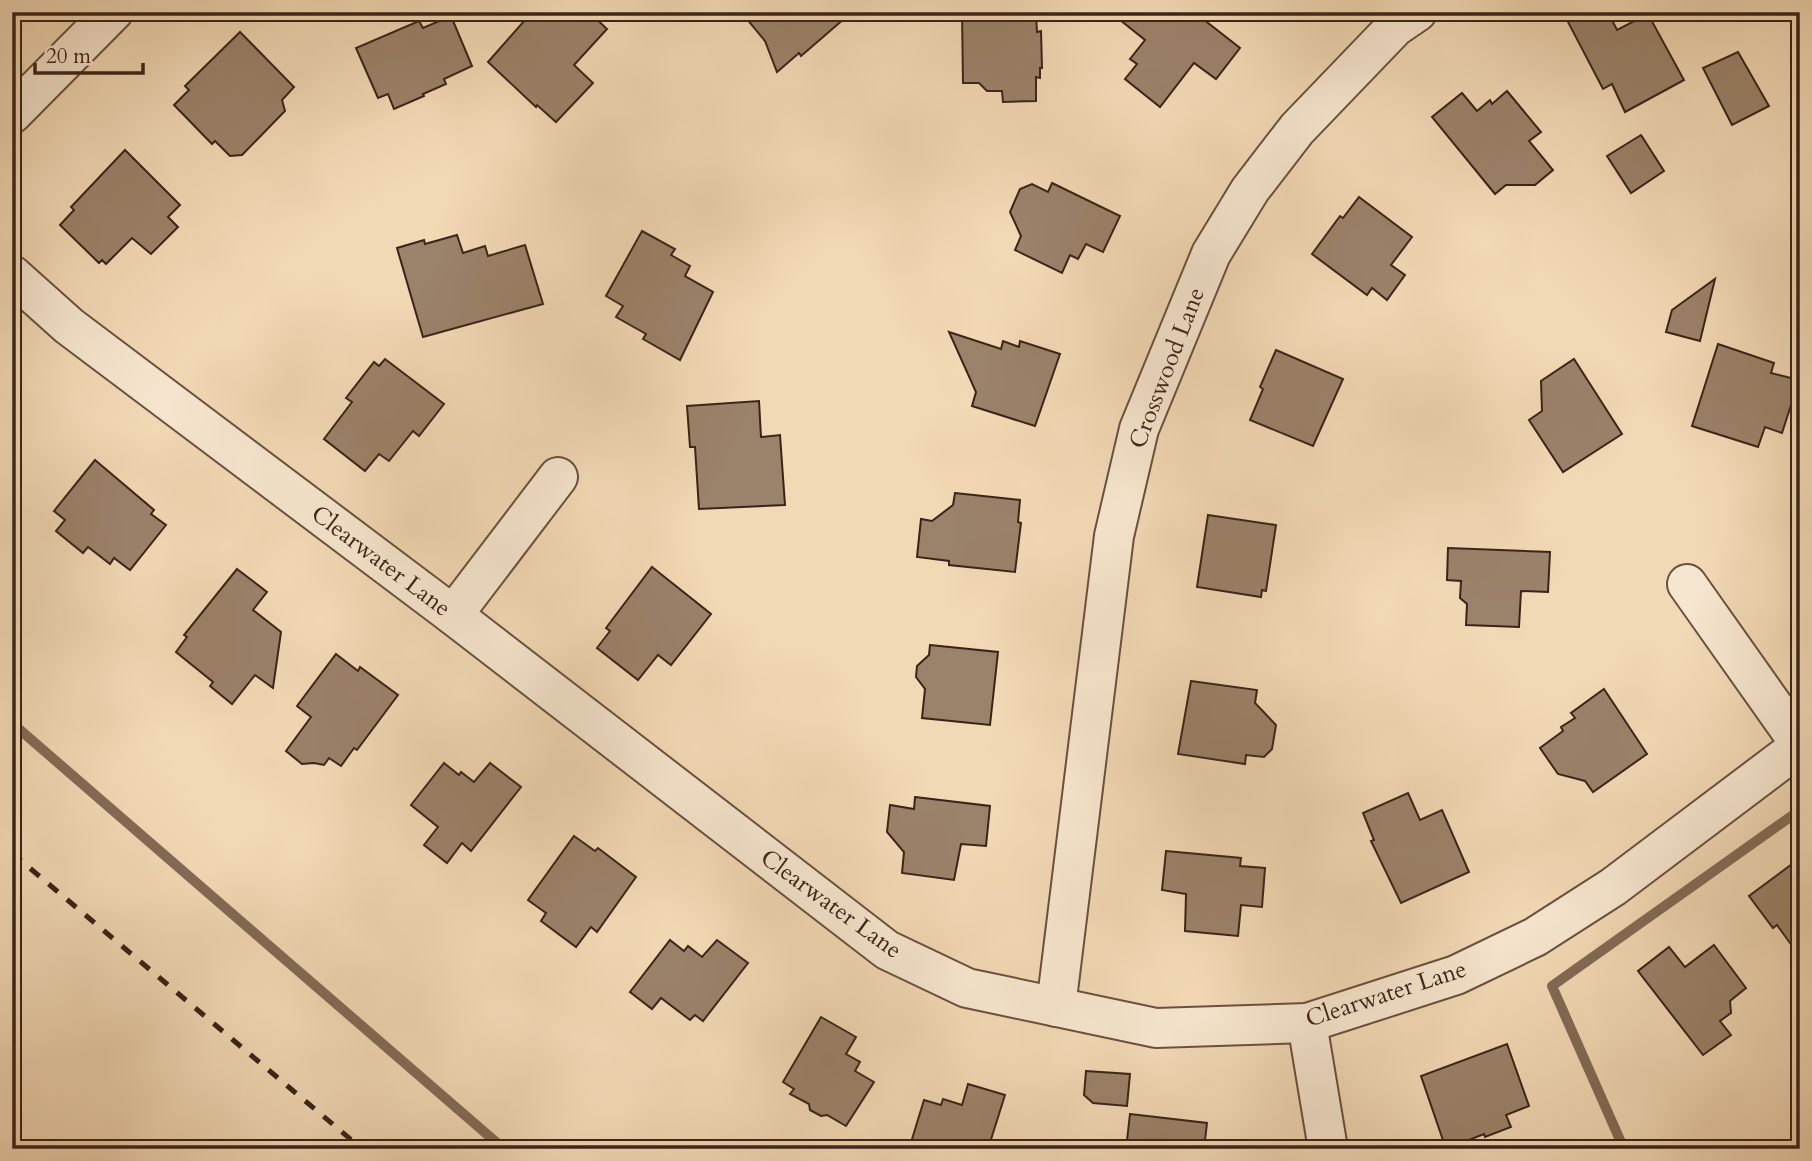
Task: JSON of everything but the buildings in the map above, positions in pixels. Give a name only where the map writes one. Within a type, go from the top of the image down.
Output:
[{"type":"street","points":[[12,114],[113,12]]},
{"type":"street","name":"Crosswood Lane","points":[[1056,1007],[1114,536],[1139,429],[1210,254],[1250,190],[1297,130],[1397,17]]},
{"type":"street","name":"Clearwater Lane","points":[[12,275],[69,326],[453,615],[887,950],[967,988],[1156,1027],[1307,1023],[1456,975],[1535,937],[1614,887],[1800,745]]},
{"type":"street","points":[[453,615],[558,477]]},
{"type":"street","points":[[1687,584],[1800,745]]},
{"type":"street","points":[[1307,1023],[1328,1149]]},
{"type":"waterway","points":[[12,723],[504,1149]]},
{"type":"waterway","points":[[1624,1149],[1552,986],[1800,810]]},
{"type":"railway","points":[[12,853],[362,1149]]}]
